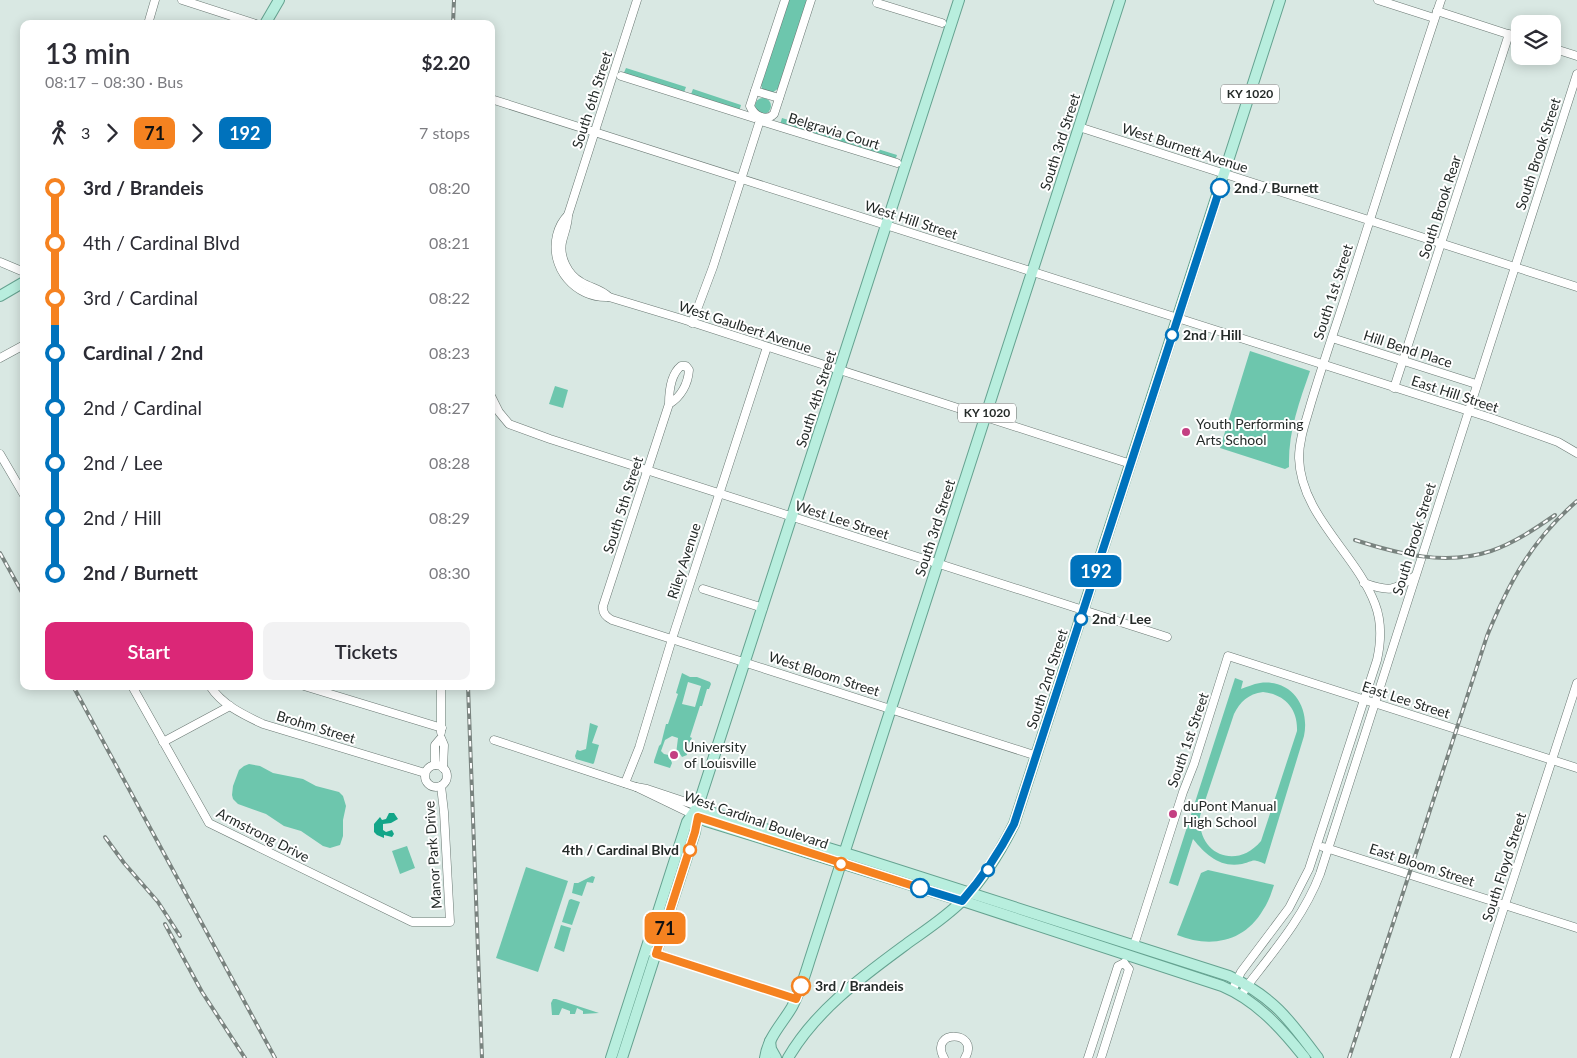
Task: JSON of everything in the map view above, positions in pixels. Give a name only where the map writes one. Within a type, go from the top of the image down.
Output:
[{"type":"main road","points":[[266,20],[279,0]]},
{"type":"main road","name":"South 4th Street","points":[[611,1058],[695,832],[696,812],[959,0]]},
{"type":"main road","name":"South 3rd Street","points":[[765,1058],[770,1040],[796,999],[810,959],[1120,0]]},
{"type":"main road","name":"South 2nd Street","points":[[788,1058],[819,1016],[838,998],[944,917],[965,897],[993,862],[1014,824],[1280,0]]},
{"type":"main road","points":[[0,296],[20,284]]},
{"type":"main road","name":"West Cardinal Boulevard","points":[[696,812],[707,811],[845,853],[1125,959],[1193,975],[1236,993],[1260,1009],[1277,1024],[1305,1058]]},
{"type":"main road","name":"West Cardinal Boulevard","points":[[696,812],[841,864],[1132,945],[1236,980],[1258,992],[1291,1021],[1318,1058]]},
{"type":"main road","name":"South 4th Street","points":[[622,1058],[651,952]]},
{"type":"main road","points":[[770,1040],[776,1058]]},
{"type":"street","points":[[149,20],[155,0]]},
{"type":"street","points":[[182,0],[244,20]]},
{"type":"street","name":"South 6th Street","points":[[571,207],[637,0]]},
{"type":"street","points":[[760,119],[750,106],[784,0]]},
{"type":"street","points":[[760,119],[774,114],[811,0]]},
{"type":"street","points":[[1378,0],[1509,34]]},
{"type":"street","name":"South 1st Street","points":[[1364,699],[1377,660],[1380,639],[1379,620],[1375,604],[1364,583],[1312,505],[1302,479],[1299,456],[1301,436],[1322,364],[1441,0]]},
{"type":"street","points":[[877,3],[942,23]]},
{"type":"street","name":"South Brook Rear","points":[[1394,388],[1509,34]]},
{"type":"street","points":[[1561,51],[1577,56]]},
{"type":"street","name":"South Brook Street","points":[[1236,993],[1247,986],[1287,934],[1302,911],[1318,878],[1577,74]]},
{"type":"street","name":"Belgravia Court","points":[[621,76],[897,164]]},
{"type":"street","points":[[755,91],[780,98]]},
{"type":"street","name":"West Hill Street","points":[[495,100],[1322,364]]},
{"type":"street","points":[[692,323],[713,267],[760,119]]},
{"type":"street","name":"West Burnett Avenue","points":[[1079,127],[1577,287]]},
{"type":"street","name":"West Gaulbert Avenue","points":[[571,207],[568,215],[562,220],[556,242],[556,253],[560,268],[566,278],[578,288],[590,294],[609,297],[767,346],[1130,464]]},
{"type":"street","points":[[0,262],[20,270]]},
{"type":"street","name":"Hill Bend Place","points":[[1332,338],[1476,384]]},
{"type":"street","name":"Riley Avenue","points":[[625,784],[639,748],[672,639],[767,346]]},
{"type":"street","points":[[0,358],[20,347]]},
{"type":"street","name":"East Hill Street","points":[[1322,364],[1558,442],[1577,453]]},
{"type":"street","name":"West Lee Street","points":[[495,404],[509,424],[550,439],[1167,637]]},
{"type":"street","name":"South 5th Street","points":[[605,614],[603,606],[669,404]]},
{"type":"street","points":[[0,454],[20,488]]},
{"type":"street","points":[[1364,583],[1378,588],[1390,589],[1398,587],[1415,576]]},
{"type":"street","points":[[703,589],[763,608]]},
{"type":"street","name":"West Bloom Street","points":[[605,614],[612,620],[1037,756]]},
{"type":"street","name":"South 1st Street","points":[[1125,959],[1132,945],[1194,764],[1228,656]]},
{"type":"street","name":"East Lee Street","points":[[1228,656],[1577,768]]},
{"type":"street","name":"South Floyd Street","points":[[1455,1058],[1577,683]]},
{"type":"street","name":"Armstrong Drive","points":[[136,690],[209,824],[412,922],[450,922]]},
{"type":"street","name":"Brohm Street","points":[[214,690],[230,706],[263,724],[425,773]]},
{"type":"street","points":[[317,690],[442,728]]},
{"type":"street","name":"Manor Park Drive","points":[[425,773],[426,782],[433,787],[441,786],[447,780],[447,775],[439,767],[444,745],[441,738],[441,690]]},
{"type":"street","points":[[1236,993],[1236,980],[1289,908],[1308,869],[1364,699]]},
{"type":"street","points":[[163,742],[230,706]]},
{"type":"street","name":"West Cardinal Boulevard","points":[[494,740],[625,784],[647,788],[696,812]]},
{"type":"street","points":[[425,773],[430,767],[439,767]]},
{"type":"street","name":"Manor Park Drive","points":[[441,786],[450,922]]},
{"type":"street","name":"East Bloom Street","points":[[1317,845],[1577,928]]},
{"type":"street","points":[[651,952],[796,999]]},
{"type":"street","points":[[1088,1058],[1118,966],[1125,959],[1129,968],[1101,1058]]},
{"type":"street","points":[[944,1058],[941,1053],[942,1044],[948,1037],[953,1036],[961,1037],[967,1043],[968,1051],[966,1057],[975,1058]]},
{"type":"shaded area","points":[[787,0],[807,0],[779,88],[772,93],[762,89],[761,84]]},
{"type":"shaded area","points":[[626,68],[686,87],[683,95],[623,75]]},
{"type":"shaded area","points":[[693,89],[741,105],[739,112],[690,97]]},
{"type":"shaded area","points":[[763,98],[771,106],[763,114],[755,106]]},
{"type":"shaded area","points":[[782,118],[833,134],[831,141],[780,125]]},
{"type":"shaded area","points":[[836,136],[897,155],[895,161],[834,142]]},
{"type":"shaded area","points":[[1250,351],[1310,371],[1292,430],[1289,467],[1285,469],[1220,448]]},
{"type":"shaded area","points":[[555,386],[568,390],[563,408],[549,404]]},
{"type":"shaded area","points":[[682,673],[690,677],[697,677],[711,684],[709,689],[707,689],[702,706],[700,706],[690,737],[692,738],[686,749],[687,755],[682,757],[680,754],[676,754],[678,738],[672,736],[665,740],[661,751],[664,754],[673,756],[670,758],[672,763],[670,768],[654,763],[654,761],[678,694],[676,693]],"holes":[[[688,682],[701,686],[695,707],[682,704]]]},
{"type":"shaded area","points":[[1235,678],[1243,681],[1241,689],[1257,683],[1271,683],[1290,690],[1301,705],[1305,725],[1304,736],[1265,864],[1255,861],[1234,865],[1220,862],[1208,855],[1193,839],[1178,886],[1169,883]],"holes":[[[1263,692],[1271,693],[1283,699],[1292,709],[1297,723],[1297,731],[1261,841],[1251,850],[1240,855],[1220,854],[1211,849],[1205,840],[1201,829],[1200,816],[1236,710],[1245,699],[1253,695]]]},
{"type":"shaded area","points":[[590,723],[598,726],[592,743],[599,745],[593,764],[576,759],[575,756],[577,750],[586,749]]},
{"type":"shaded area","points":[[249,764],[260,766],[273,773],[303,779],[316,786],[339,792],[343,796],[346,806],[343,820],[343,836],[340,845],[330,848],[323,846],[301,831],[284,826],[266,814],[238,804],[233,799],[233,786],[239,770]]},
{"type":"shaded area","points":[[389,813],[394,813],[398,819],[391,823],[383,824],[383,830],[386,832],[392,830],[394,834],[392,837],[384,835],[384,838],[374,832],[374,824],[380,817],[382,820],[386,819]]},
{"type":"shaded area","points":[[407,846],[415,868],[400,874],[392,851]]},
{"type":"shaded area","points":[[526,867],[568,881],[538,972],[496,958]]},
{"type":"shaded area","points":[[1208,870],[1274,885],[1266,904],[1255,921],[1246,930],[1225,940],[1213,942],[1189,939],[1177,935],[1201,873]]},
{"type":"shaded area","points":[[592,876],[595,877],[593,883],[587,882],[582,896],[572,893],[574,883]]},
{"type":"shaded area","points":[[571,899],[580,902],[572,925],[562,922]]},
{"type":"shaded area","points":[[561,925],[571,928],[564,952],[554,948]]},
{"type":"shaded area","points":[[553,999],[599,1013],[583,1014],[583,1011],[577,1008],[575,1014],[570,1014],[570,1011],[562,1008],[559,1015],[552,1015],[551,1003]]},
{"type":"railway","points":[[453,20],[454,0]]},
{"type":"railway","points":[[1349,1058],[1487,636],[1504,598],[1523,563],[1547,531],[1577,501]]},
{"type":"railway","points":[[1355,540],[1405,554],[1457,558],[1500,548],[1555,515]]},
{"type":"railway","points":[[0,553],[20,589]]},
{"type":"railway","points":[[75,690],[275,1058]]},
{"type":"railway","points":[[468,690],[482,1058]]},
{"type":"railway","points":[[105,837],[124,863],[158,902],[180,936]]},
{"type":"railway","points":[[165,924],[202,992],[245,1058]]},
{"type":"bus line","name":"192","points":[[920,888],[962,901],[983,877],[1002,848],[1014,824],[1220,188]]},
{"type":"bus line","name":"71","points":[[801,986],[796,999],[656,954],[697,827],[698,817],[920,888]]},
{"type":"place","name":"2nd / Burnett","points":[[1220,188]]},
{"type":"place","name":"2nd / Hill","points":[[1172,335]]},
{"type":"place","name":"Youth Performing Arts School","points":[[1186,432]]},
{"type":"place","name":"2nd / Lee","points":[[1081,619]]},
{"type":"place","name":"University of Louisville","points":[[674,755]]},
{"type":"place","name":"duPont Manual High School","points":[[1173,814]]},
{"type":"place","name":"4th / Cardinal Blvd","points":[[690,850]]},
{"type":"place","name":"3rd / Brandeis","points":[[801,986]]}]
